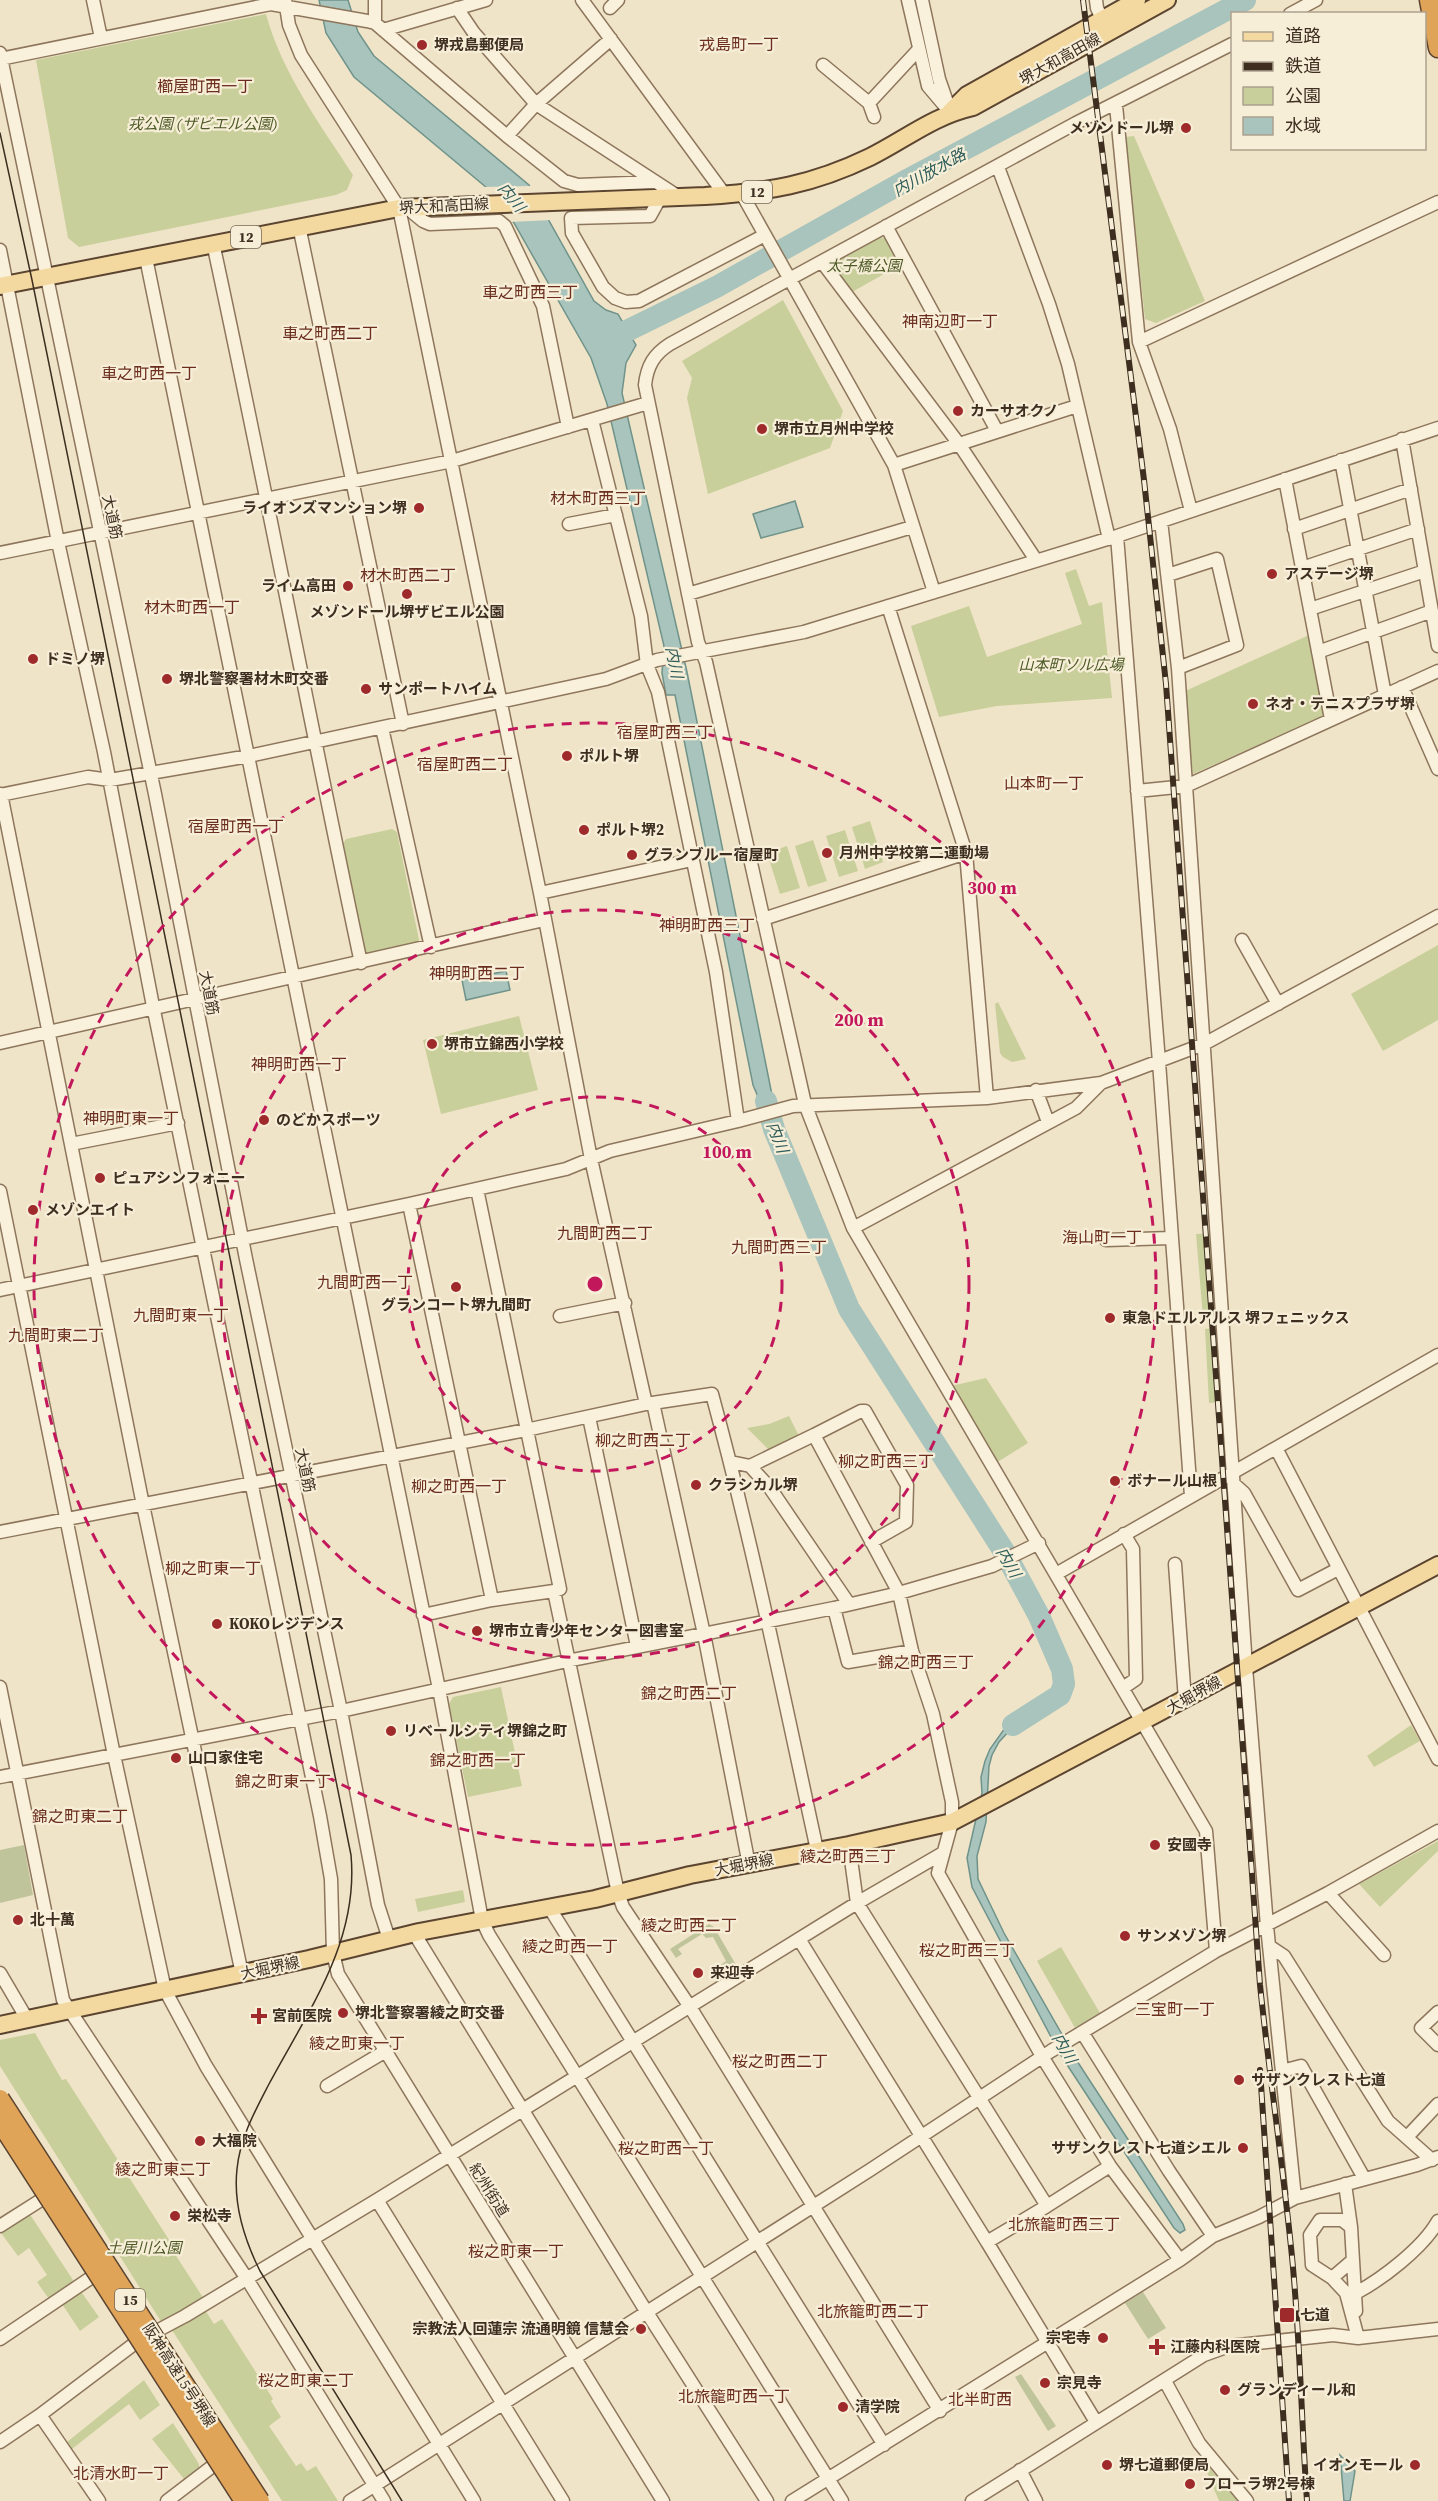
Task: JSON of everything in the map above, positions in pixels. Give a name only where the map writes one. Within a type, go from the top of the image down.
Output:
[{"type":"highway","points":[[1430,0],[1438,48]]},
{"type":"highway","name":"阪神高速15号堺線","points":[[0,2099],[261,2501]]},
{"type":"highway","name":"阪神高速15号堺線","points":[[0,2122],[243,2501]]},
{"type":"main road","name":"堺大和高田線","points":[[1106,26],[1137,0]]},
{"type":"main road","name":"堺大和高田線","points":[[4,285],[403,207],[679,197],[733,194],[794,186],[824,177],[871,156],[950,112],[973,107],[1106,26],[1167,0]]},
{"type":"main road","name":"大堀堺線","points":[[0,2025],[242,1974],[414,1933],[618,1893],[690,1875],[849,1845],[952,1822],[1438,1565]]},
{"type":"street","points":[[93,0],[101,38]]},
{"type":"street","points":[[375,0],[375,25],[564,182],[578,184],[654,182]]},
{"type":"street","points":[[0,57],[101,38],[235,6],[285,3],[309,11],[375,25],[486,0]]},
{"type":"street","points":[[582,0],[767,239],[894,465],[934,592]]},
{"type":"street","points":[[908,0],[928,86],[950,112]]},
{"type":"street","points":[[922,0],[939,79],[950,112]]},
{"type":"street","points":[[1096,0],[1106,26]]},
{"type":"street","points":[[1294,12],[1316,0]]},
{"type":"street","points":[[285,3],[289,25],[301,55],[403,207],[430,224],[499,221],[505,226],[543,306],[568,427]]},
{"type":"street","points":[[458,8],[474,33],[536,104],[679,197]]},
{"type":"street","points":[[507,136],[536,104],[611,39]]},
{"type":"street","points":[[1216,1951],[1206,1831],[853,1228],[805,1104],[764,918],[697,652],[688,594],[642,405],[646,375],[650,365],[662,350],[787,276],[822,262],[1076,123],[1116,105],[1231,45]]},
{"type":"street","points":[[869,103],[919,49]]},
{"type":"street","name":"大道筋","points":[[0,57],[150,774],[242,1239],[341,1711],[378,1905],[389,1939]]},
{"type":"street","points":[[824,65],[869,103],[874,117]]},
{"type":"street","points":[[1116,105],[1139,342],[1170,429],[1191,511]]},
{"type":"street","points":[[998,166],[1068,364],[1077,406],[1113,537],[1160,1062],[1191,1496]]},
{"type":"street","points":[[660,198],[650,216],[571,218],[572,233],[603,287],[615,298],[626,302],[639,301],[767,239]]},
{"type":"street","points":[[1139,342],[1438,202]]},
{"type":"street","points":[[403,207],[499,704],[540,892],[591,1159],[704,1634],[748,1865]]},
{"type":"street","points":[[299,226],[403,724]]},
{"type":"street","points":[[886,226],[997,431]]},
{"type":"street","points":[[213,243],[268,498],[314,742],[361,963]]},
{"type":"street","points":[[0,250],[4,285],[110,780],[154,1010],[331,1879],[333,1953]]},
{"type":"street","points":[[146,258],[439,1689],[482,1920],[489,1935],[842,2501]]},
{"type":"street","points":[[822,262],[959,444],[1035,560]]},
{"type":"street","points":[[0,553],[452,461],[642,405]]},
{"type":"street","points":[[894,465],[1077,406]]},
{"type":"street","points":[[596,419],[616,515],[652,662],[716,972],[743,1119]]},
{"type":"street","points":[[242,1974],[143,1505],[1,794],[88,777],[110,780],[249,756],[499,704],[606,679],[652,662],[804,632],[1113,537],[1402,438],[1438,428]]},
{"type":"street","points":[[1402,438],[1438,646]]},
{"type":"street","points":[[1341,459],[1385,695]]},
{"type":"street","points":[[1285,479],[1331,719]]},
{"type":"street","points":[[1294,529],[1411,489]]},
{"type":"street","points":[[569,524],[616,515]]},
{"type":"street","points":[[1161,521],[1178,668],[1246,1667],[1267,1926],[1295,2198]]},
{"type":"street","points":[[688,594],[912,527]]},
{"type":"street","points":[[1302,568],[1418,529]]},
{"type":"street","points":[[1168,575],[1217,559],[1237,645],[1178,668]]},
{"type":"street","points":[[1310,609],[1425,571]]},
{"type":"street","points":[[888,606],[966,853],[987,1098]]},
{"type":"street","points":[[1318,652],[1432,611]]},
{"type":"street","points":[[1137,792],[1186,786],[1438,671]]},
{"type":"street","points":[[1402,687],[1438,769]]},
{"type":"street","points":[[382,729],[431,947]]},
{"type":"street","points":[[764,918],[966,853]]},
{"type":"street","points":[[540,892],[693,860]]},
{"type":"street","points":[[0,1290],[566,1169],[610,1151],[782,1108],[805,1104],[987,1098],[1101,1083],[1204,1044],[1438,916]]},
{"type":"street","points":[[0,1043],[544,920]]},
{"type":"street","points":[[1242,940],[1278,1004]]},
{"type":"street","points":[[853,1228],[1076,1108],[1101,1083]]},
{"type":"street","points":[[1036,1090],[1048,1122]]},
{"type":"street","points":[[71,1143],[178,1123]]},
{"type":"street","points":[[423,1615],[492,1600],[560,1589],[477,1189]]},
{"type":"street","points":[[0,1191],[114,1755],[165,1990],[206,2066],[474,2501]]},
{"type":"street","points":[[409,1204],[492,1600]]},
{"type":"street","points":[[1106,1240],[1171,1238]]},
{"type":"street","points":[[560,1316],[625,1303]]},
{"type":"street","points":[[1056,1574],[1191,1496],[1234,1478],[1276,1448],[1438,1355]]},
{"type":"street","points":[[0,1532],[649,1404],[712,1394],[767,1621],[817,1850]]},
{"type":"street","points":[[750,1466],[865,1411],[907,1485],[906,1522],[871,1542]]},
{"type":"street","points":[[589,1417],[637,1646]]},
{"type":"street","points":[[814,1435],[899,1593],[912,1651],[933,1714],[952,1802],[952,1822],[938,1873],[1047,2054],[1110,2166],[1180,2260]]},
{"type":"street","points":[[1276,1448],[1438,1759]]},
{"type":"street","points":[[730,1462],[750,1466],[770,1488],[849,1604]]},
{"type":"street","points":[[1234,1478],[1298,1590],[1338,1569]]},
{"type":"street","points":[[1123,1688],[1136,1679],[1133,1550],[1125,1534]]},
{"type":"street","points":[[0,1777],[341,1711],[637,1646],[834,1608],[899,1593],[992,1566],[1039,1543]]},
{"type":"street","points":[[1176,1564],[1185,1700]]},
{"type":"street","points":[[554,1591],[567,1661],[623,1907],[690,2007],[940,2411]]},
{"type":"street","points":[[834,1608],[848,1662],[912,1651]]},
{"type":"street","points":[[0,1687],[63,2001],[247,2279],[384,2501]]},
{"type":"street","points":[[350,2501],[757,2243],[1076,2035],[1216,1951],[1267,1926],[1438,1831]]},
{"type":"street","points":[[849,1845],[857,1903],[1047,2206]]},
{"type":"street","points":[[0,2442],[40,2415],[138,2341],[154,2334],[247,2279],[857,1903],[943,1853]]},
{"type":"street","points":[[1328,1893],[1384,1955]]},
{"type":"street","points":[[549,1907],[884,2445]]},
{"type":"street","points":[[414,1933],[646,2312],[767,2501]]},
{"type":"street","points":[[799,1939],[1096,2422]]},
{"type":"street","points":[[1269,1946],[1284,1956],[1388,2121],[1435,2159]]},
{"type":"street","name":"紀州街道","points":[[333,1953],[338,1974],[384,2052],[576,2357],[663,2501]]},
{"type":"street","points":[[0,1973],[27,2019]]},
{"type":"street","points":[[1438,2012],[1421,2028],[1438,2045]]},
{"type":"street","points":[[1076,2035],[1213,2236]]},
{"type":"street","points":[[327,2086],[384,2052]]},
{"type":"street","points":[[1282,2071],[1301,2066],[1364,2178]]},
{"type":"street","points":[[0,2092],[261,2501]]},
{"type":"street","points":[[1407,2137],[1438,2104]]},
{"type":"street","points":[[0,2128],[243,2501]]},
{"type":"street","points":[[792,2501],[1180,2260],[1213,2236],[1259,2217],[1295,2198],[1435,2159]]},
{"type":"street","points":[[987,2242],[1110,2166]]},
{"type":"street","points":[[1345,2184],[1351,2227],[1358,2338]]},
{"type":"street","points":[[0,2226],[44,2198]]},
{"type":"street","points":[[377,2200],[563,2501]]},
{"type":"street","points":[[1351,2227],[1341,2220],[1320,2220],[1310,2235],[1312,2265],[1332,2278],[1346,2293],[1358,2338]]},
{"type":"street","points":[[1356,2293],[1415,2248],[1432,2232],[1438,2222]]},
{"type":"street","points":[[1332,2278],[1343,2271],[1353,2260]]},
{"type":"street","points":[[0,2339],[95,2274]]},
{"type":"street","points":[[972,2501],[1204,2355],[1222,2348],[1332,2335],[1358,2338],[1438,2329]]},
{"type":"street","points":[[1165,2381],[1199,2442],[1247,2501]]},
{"type":"street","points":[[40,2415],[99,2501]]},
{"type":"street","points":[[167,2501],[218,2462]]},
{"type":"street","points":[[1020,2470],[1036,2501]]},
{"type":"green space","name":"戎公園 (ザビエル公園)","points":[[266,14],[273,36],[292,77],[353,175],[347,190],[336,195],[79,247],[68,238],[36,60]]},
{"type":"green space","points":[[1134,136],[1205,301],[1156,323],[1145,319],[1125,137]]},
{"type":"green space","name":"太子橋公園","points":[[880,237],[887,239],[900,265],[852,292],[833,267],[835,262]]},
{"type":"green space","points":[[783,300],[843,411],[830,448],[708,494],[687,398],[692,378],[682,361]]},
{"type":"green space","name":"山本町ソル広場","points":[[1076,569],[1089,606],[1102,602],[1112,698],[997,706],[939,717],[911,626],[969,606],[987,657],[1082,624],[1065,573]]},
{"type":"green space","name":"ネオ・テニスプラザ堺","points":[[1309,635],[1325,715],[1193,774],[1183,692]]},
{"type":"green space","points":[[870,821],[883,862],[865,869],[852,827]]},
{"type":"green space","points":[[392,829],[397,832],[419,940],[416,946],[370,955],[365,952],[343,844],[346,839]]},
{"type":"green space","points":[[845,830],[858,871],[839,877],[826,836]]},
{"type":"green space","points":[[813,840],[827,881],[808,887],[795,846]]},
{"type":"green space","points":[[787,846],[800,888],[780,894],[767,853]]},
{"type":"green space","points":[[1438,945],[1438,1020],[1383,1051],[1351,994]]},
{"type":"green space","points":[[998,1002],[1026,1059],[1012,1062],[1000,1053],[995,1004]]},
{"type":"green space","points":[[519,1016],[538,1090],[441,1114],[423,1040]]},
{"type":"green space","points":[[1212,1233],[1217,1312],[1213,1317],[1203,1318],[1196,1234]]},
{"type":"green space","points":[[1214,1328],[1218,1332],[1223,1402],[1209,1403],[1205,1329]]},
{"type":"green space","points":[[986,1378],[1028,1443],[996,1463],[951,1386]]},
{"type":"green space","points":[[789,1416],[799,1436],[769,1450],[747,1428],[769,1424]]},
{"type":"green space","points":[[501,1687],[522,1786],[468,1797],[449,1704],[453,1697]]},
{"type":"green space","points":[[1411,1725],[1420,1741],[1374,1767],[1367,1756]]},
{"type":"green space","points":[[1438,1841],[1438,1851],[1380,1907],[1359,1884]]},
{"type":"green space","points":[[24,1845],[33,1895],[0,1903],[0,1850]]},
{"type":"green space","points":[[463,1890],[465,1902],[418,1912],[415,1899]]},
{"type":"green space","points":[[709,1924],[714,1927],[739,1970],[721,1982],[713,1970],[726,1961],[713,1937],[706,1938],[702,1934],[678,1949],[682,1954],[676,1958],[670,1949]]},
{"type":"green space","points":[[1061,1947],[1100,2013],[1075,2028],[1037,1961]]},
{"type":"green space","name":"土居川公園","points":[[35,2033],[62,2080],[66,2079],[173,2246],[171,2248],[204,2299],[162,2323],[0,2066],[0,2040]]},
{"type":"green space","points":[[27,2215],[31,2216],[73,2280],[71,2285],[49,2299],[37,2282],[47,2275],[29,2248],[18,2256],[1,2233]]},
{"type":"green space","points":[[1143,2292],[1166,2328],[1148,2339],[1125,2303]]},
{"type":"green space","points":[[77,2293],[82,2293],[99,2317],[80,2331],[62,2304]]},
{"type":"green space","points":[[205,2310],[214,2324],[222,2319],[273,2399],[271,2401],[281,2417],[269,2426],[296,2466],[301,2463],[307,2471],[316,2466],[338,2501],[282,2501],[172,2330]]},
{"type":"green space","points":[[1021,2374],[1056,2426],[1048,2431],[1015,2377]]},
{"type":"green space","points":[[144,2380],[160,2405],[140,2420],[129,2404],[72,2449],[67,2442]]},
{"type":"green space","points":[[173,2423],[199,2464],[199,2468],[184,2479],[152,2439]]},
{"type":"green space","points":[[1204,2462],[1239,2501],[1219,2501]]},
{"type":"water","points":[[319,0],[348,0],[358,32],[374,56],[529,185],[594,301],[606,310],[618,314],[636,345],[626,363],[622,393],[687,672],[777,1120],[776,1128],[772,1130],[753,1085],[675,695],[666,695],[662,673],[664,646],[607,404],[591,358],[514,223],[487,188],[354,77],[326,33]]},
{"type":"water","points":[[795,501],[803,527],[761,538],[753,514]]},
{"type":"water","points":[[506,971],[510,990],[466,1000],[462,980]]},
{"type":"water","points":[[1037,1706],[1039,1711],[1011,1729],[999,1742],[992,1755],[989,1766],[986,1822],[977,1856],[978,1879],[1004,1933],[1079,2064],[1183,2224],[1185,2230],[1180,2233],[1174,2228],[1060,2054],[972,1887],[967,1858],[982,1793],[981,1777],[985,1761],[990,1749],[1005,1728]]},
{"type":"water","points":[[1340,2455],[1355,2471],[1350,2501],[1344,2501]]},
{"type":"pier","points":[[532,186],[552,220],[510,222],[482,187]]},
{"type":"waterway","name":"内川放水路","points":[[610,339],[718,286],[907,180],[1245,0]]},
{"type":"waterway","name":"内川","points":[[766,1101],[774,1129],[849,1309],[1005,1553],[1039,1616],[1062,1669],[1064,1684],[1060,1695],[1013,1725]]},
{"type":"tram line","points":[[0,133],[32,280],[351,1855],[351,1887],[347,1917],[339,1946],[328,1975],[269,2084],[245,2136],[237,2169],[238,2209],[249,2247],[260,2271],[402,2501]]},
{"type":"railway","points":[[1083,0],[1144,480],[1166,684],[1260,1985],[1294,2279],[1307,2501]]},
{"type":"railway","points":[[1260,2070],[1289,2501]]},
{"type":"place","name":"堺戎島郵便局","points":[[422,45]]},
{"type":"place","name":"メゾンドール堺","points":[[1186,128]]},
{"type":"place","name":"カーサオクノ","points":[[958,411]]},
{"type":"place","name":"堺市立月州中学校","points":[[762,429]]},
{"type":"place","name":"ライオンズマンション堺","points":[[419,508]]},
{"type":"place","name":"アステージ堺","points":[[1272,574]]},
{"type":"place","name":"ライム高田","points":[[348,586]]},
{"type":"place","name":"メゾンドール堺ザビエル公園","points":[[407,594]]},
{"type":"place","name":"ドミノ堺","points":[[33,659]]},
{"type":"place","name":"堺北警察署材木町交番","points":[[167,679]]},
{"type":"place","name":"サンポートハイム","points":[[366,689]]},
{"type":"place","name":"ネオ・テニスプラザ堺","points":[[1253,704]]},
{"type":"place","name":"ポルト堺","points":[[567,756]]},
{"type":"place","name":"ポルト堺2","points":[[584,830]]},
{"type":"place","name":"月州中学校第二運動場","points":[[827,853]]},
{"type":"place","name":"グランブルー宿屋町","points":[[632,855]]},
{"type":"place","name":"堺市立錦西小学校","points":[[432,1044]]},
{"type":"place","name":"のどかスポーツ","points":[[264,1120]]},
{"type":"place","name":"ピュアシンフォニー","points":[[100,1178]]},
{"type":"place","name":"メゾンエイト","points":[[33,1210]]},
{"type":"place","name":"グランコート堺九間町","points":[[456,1287]]},
{"type":"place","name":"東急ドエルアルス 堺フェニックス","points":[[1110,1318]]},
{"type":"place","name":"ボナール山根","points":[[1115,1481]]},
{"type":"place","name":"クラシカル堺","points":[[696,1485]]},
{"type":"place","name":"KOKOレジデンス","points":[[217,1624]]},
{"type":"place","name":"堺市立青少年センター図書室","points":[[477,1631]]},
{"type":"place","name":"リベールシティ堺錦之町","points":[[391,1731]]},
{"type":"place","name":"山口家住宅","points":[[176,1758]]},
{"type":"place","name":"安國寺","points":[[1155,1845]]},
{"type":"place","name":"北十萬","points":[[18,1920]]},
{"type":"place","name":"サンメゾン堺","points":[[1125,1936]]},
{"type":"place","name":"来迎寺","points":[[698,1973]]},
{"type":"place","name":"堺北警察署綾之町交番","points":[[343,2013]]},
{"type":"place","name":"宮前医院","points":[[259,2016]]},
{"type":"place","name":"サザンクレスト七道","points":[[1239,2080]]},
{"type":"place","name":"大福院","points":[[200,2141]]},
{"type":"place","name":"サザンクレスト七道シエル","points":[[1243,2148]]},
{"type":"place","name":"栄松寺","points":[[175,2216]]},
{"type":"place","name":"七道","points":[[1287,2315]]},
{"type":"place","name":"宗教法人回蓮宗 流通明鏡 信慧会","points":[[641,2329]]},
{"type":"place","name":"宗宅寺","points":[[1103,2338]]},
{"type":"place","name":"江藤内科医院","points":[[1157,2347]]},
{"type":"place","name":"宗見寺","points":[[1045,2383]]},
{"type":"place","name":"グランディール和","points":[[1225,2390]]},
{"type":"place","name":"清学院","points":[[843,2407]]},
{"type":"place","name":"堺七道郵便局","points":[[1107,2465]]},
{"type":"place","name":"イオンモール","points":[[1415,2465]]},
{"type":"place","name":"フローラ堺2号棟","points":[[1190,2484]]},
{"type":"district","name":"戎島町一丁","points":[[739,44]]},
{"type":"district","name":"櫛屋町西一丁","points":[[205,86]]},
{"type":"district","name":"車之町西三丁","points":[[530,292]]},
{"type":"district","name":"神南辺町一丁","points":[[950,321]]},
{"type":"district","name":"車之町西二丁","points":[[330,333]]},
{"type":"district","name":"車之町西一丁","points":[[149,373]]},
{"type":"district","name":"材木町西三丁","points":[[598,498]]},
{"type":"district","name":"材木町西二丁","points":[[408,575]]},
{"type":"district","name":"材木町西一丁","points":[[192,607]]},
{"type":"district","name":"宿屋町西三丁","points":[[665,732]]},
{"type":"district","name":"宿屋町西二丁","points":[[465,764]]},
{"type":"district","name":"山本町一丁","points":[[1044,783]]},
{"type":"district","name":"宿屋町西一丁","points":[[236,826]]},
{"type":"district","name":"神明町西三丁","points":[[707,925]]},
{"type":"district","name":"神明町西二丁","points":[[477,973]]},
{"type":"district","name":"神明町西一丁","points":[[299,1064]]},
{"type":"district","name":"神明町東一丁","points":[[131,1118]]},
{"type":"district","name":"九間町西二丁","points":[[605,1233]]},
{"type":"district","name":"海山町一丁","points":[[1102,1237]]},
{"type":"district","name":"九間町西三丁","points":[[779,1247]]},
{"type":"district","name":"九間町西一丁","points":[[365,1282]]},
{"type":"district","name":"九間町東一丁","points":[[181,1315]]},
{"type":"district","name":"九間町東二丁","points":[[56,1335]]},
{"type":"district","name":"柳之町西二丁","points":[[643,1440]]},
{"type":"district","name":"柳之町西三丁","points":[[886,1461]]},
{"type":"district","name":"柳之町西一丁","points":[[459,1486]]},
{"type":"district","name":"柳之町東一丁","points":[[213,1568]]},
{"type":"district","name":"錦之町西三丁","points":[[926,1662]]},
{"type":"district","name":"錦之町西二丁","points":[[689,1693]]},
{"type":"district","name":"錦之町西一丁","points":[[478,1760]]},
{"type":"district","name":"錦之町東一丁","points":[[283,1781]]},
{"type":"district","name":"錦之町東二丁","points":[[80,1816]]},
{"type":"district","name":"綾之町西三丁","points":[[848,1856]]},
{"type":"district","name":"綾之町西二丁","points":[[689,1925]]},
{"type":"district","name":"綾之町西一丁","points":[[570,1946]]},
{"type":"district","name":"桜之町西三丁","points":[[967,1950]]},
{"type":"district","name":"三宝町一丁","points":[[1175,2009]]},
{"type":"district","name":"綾之町東一丁","points":[[357,2043]]},
{"type":"district","name":"桜之町西二丁","points":[[780,2061]]},
{"type":"district","name":"桜之町西一丁","points":[[666,2148]]},
{"type":"district","name":"綾之町東二丁","points":[[163,2169]]},
{"type":"district","name":"北旅籠町西三丁","points":[[1064,2224]]},
{"type":"district","name":"桜之町東一丁","points":[[516,2251]]},
{"type":"district","name":"北旅籠町西二丁","points":[[873,2311]]},
{"type":"district","name":"桜之町東二丁","points":[[306,2380]]},
{"type":"district","name":"北旅籠町西一丁","points":[[734,2396]]},
{"type":"district","name":"北半町西","points":[[980,2399]]},
{"type":"district","name":"北清水町一丁","points":[[121,2473]]}]
